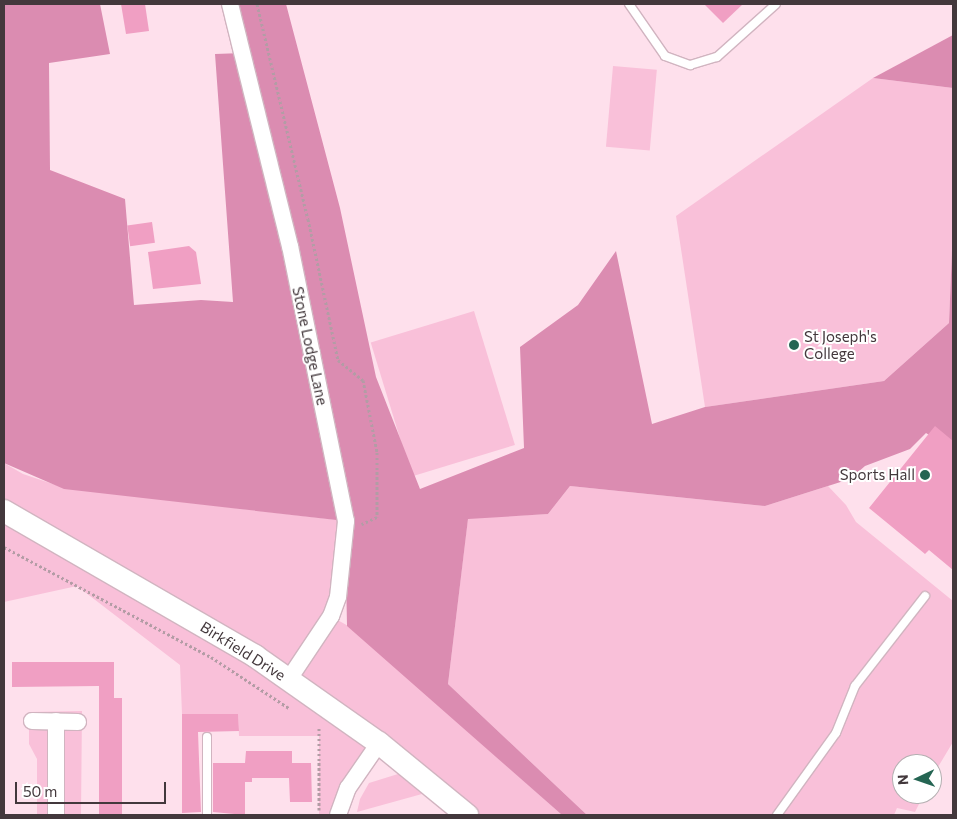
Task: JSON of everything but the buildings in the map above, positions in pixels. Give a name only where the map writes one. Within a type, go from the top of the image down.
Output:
[{"type":"street","name":"Stone Lodge Lane","points":[[230,4],[290,246],[346,531],[338,597],[331,616],[289,679]]},
{"type":"street","name":"Birkfield Drive","points":[[4,510],[255,656],[379,744],[467,815]]},
{"type":"street","points":[[32,721],[78,722]]},
{"type":"street","points":[[56,721],[56,815]]},
{"type":"street","points":[[338,815],[348,788],[379,744]]},
{"type":"lane","points":[[629,4],[665,56],[690,65],[717,57],[776,4]]},
{"type":"lane","points":[[777,815],[836,733],[855,686],[925,596]]},
{"type":"lane","points":[[207,738],[207,815]]},
{"type":"path","points":[[257,4],[308,219],[338,360],[363,380],[377,452],[377,517],[346,531]]},
{"type":"path","points":[[4,547],[211,657],[294,712]]},
{"type":"path","points":[[311,723],[327,734]]},
{"type":"path","points":[[319,728],[319,815]]},
{"type":"shaded area","points":[[4,4],[100,4],[110,54],[49,63],[50,170],[125,199],[134,305],[201,300],[233,302],[215,54],[243,53],[230,4],[286,4],[340,208],[376,377],[420,489],[524,448],[520,347],[578,305],[616,251],[652,424],[705,407],[884,381],[949,323],[953,226],[953,442],[938,430],[932,437],[926,433],[910,449],[865,466],[850,479],[765,506],[570,486],[548,514],[468,519],[448,684],[587,815],[562,815],[347,626],[345,521],[64,489],[4,463]]},
{"type":"shaded area","points":[[953,35],[953,88],[873,78]]},
{"type":"shaded area","points":[[613,66],[657,70],[650,151],[606,147]]},
{"type":"shaded area","points":[[873,78],[953,88],[953,226],[949,323],[884,381],[705,407],[676,216]]},
{"type":"shaded area","points":[[474,311],[515,445],[412,476],[371,343]]},
{"type":"shaded area","points":[[4,463],[23,474],[65,488],[346,521],[332,617],[352,628],[562,815],[467,815],[379,744],[338,815],[319,815],[319,736],[239,736],[238,714],[182,714],[180,665],[77,586],[4,602]]},
{"type":"shaded area","points":[[570,486],[765,506],[828,486],[846,505],[856,522],[953,601],[953,742],[942,760],[942,754],[892,754],[892,804],[919,804],[915,812],[897,808],[894,815],[587,815],[448,684],[468,518],[548,514]]},
{"type":"shaded area","points":[[82,711],[81,815],[37,815],[37,759],[29,744],[29,712]]},
{"type":"shaded area","points":[[398,774],[422,794],[357,812],[360,799],[369,783]]},
{"type":"place","name":"St Joseph's College","points":[[794,345]]},
{"type":"place","name":"Sports Hall","points":[[925,475]]}]
